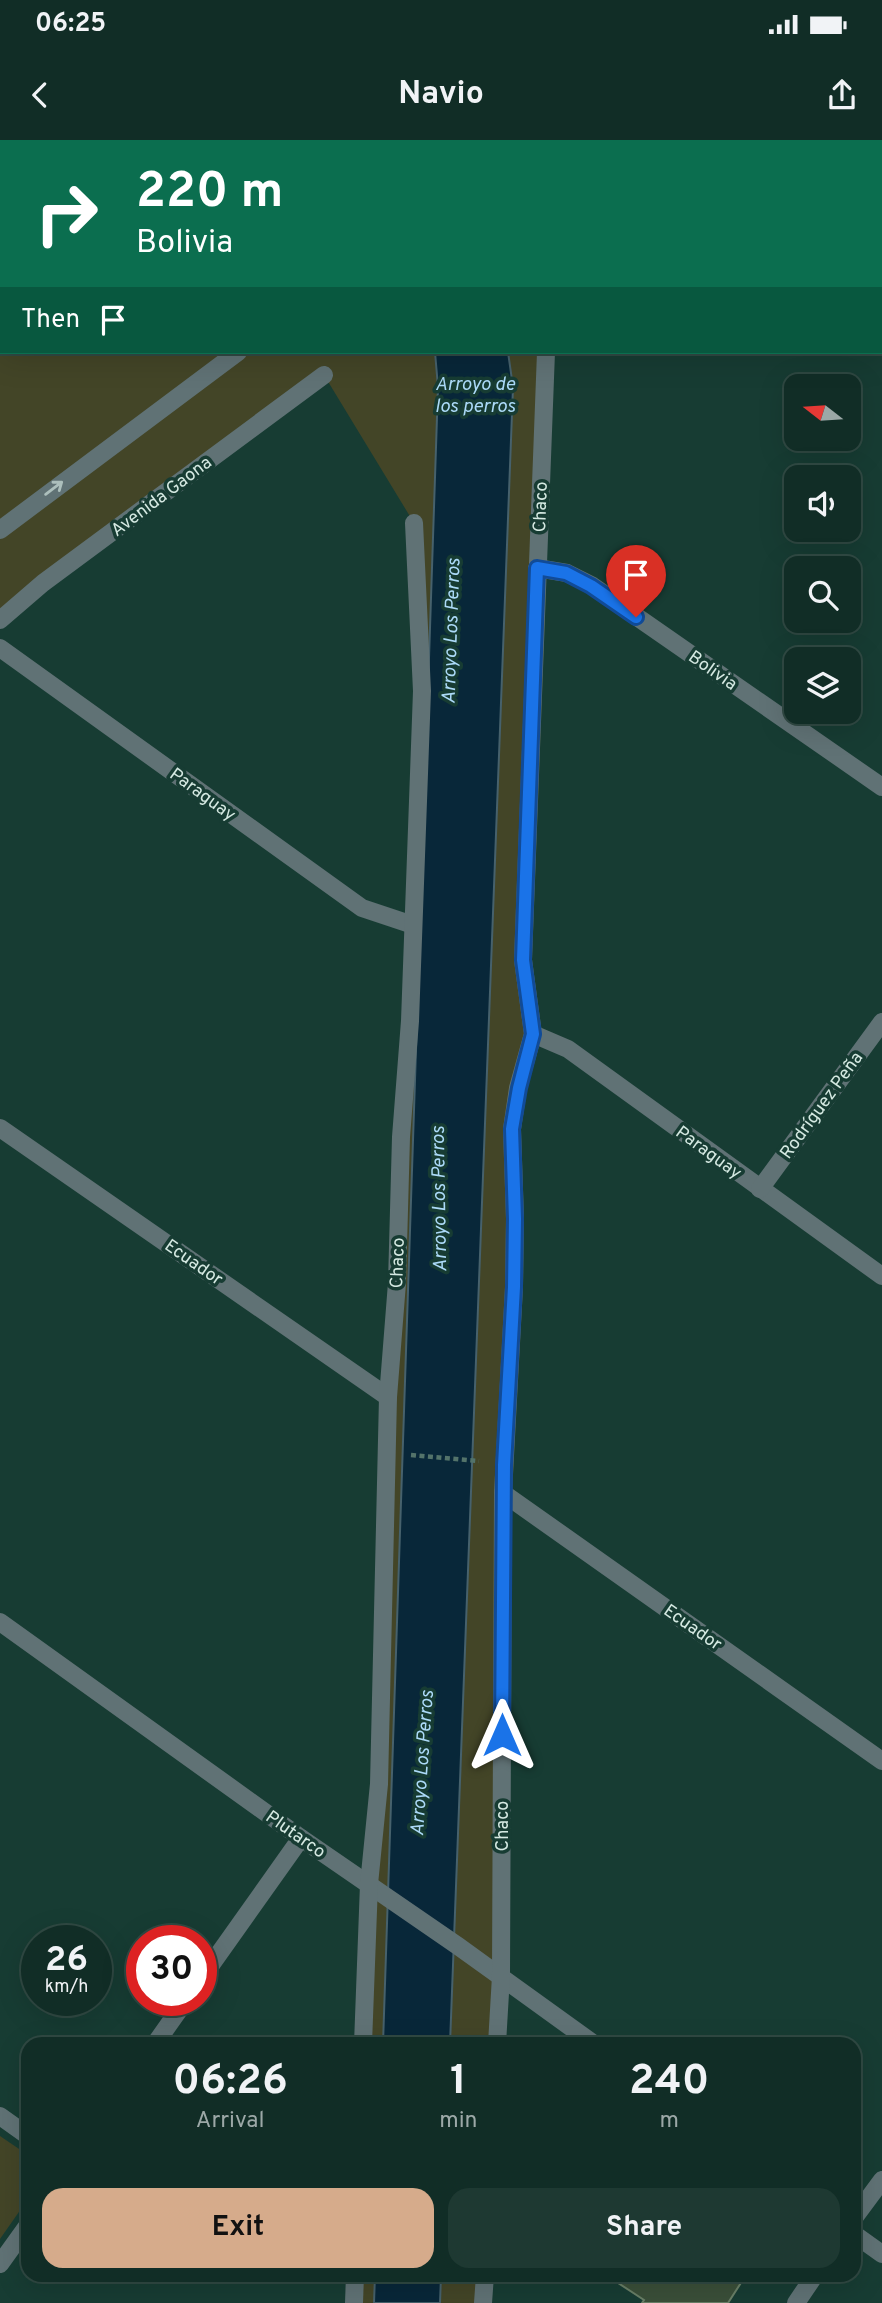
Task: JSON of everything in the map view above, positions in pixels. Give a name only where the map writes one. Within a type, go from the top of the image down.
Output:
[{"type":"street","points":[[0,530],[235,354]]},
{"type":"street","name":"Chaco","points":[[497,2037],[501,1976],[503,1493],[514,1287],[512,1129],[533,1034],[523,960],[546,354]]},
{"type":"street","name":"Avenida Gaona","points":[[0,620],[43,583],[324,375]]},
{"type":"street","name":"Chaco","points":[[363,2037],[369,1884],[379,1784],[388,1397],[397,1283],[401,1136],[410,1021],[422,691],[414,523]]},
{"type":"street","name":"Bolivia","points":[[537,568],[566,573],[591,586],[882,787]]},
{"type":"street","name":"Paraguay","points":[[0,648],[362,908],[413,925]]},
{"type":"street","name":"Rodríguez Peña","points":[[760,1189],[882,1021]]},
{"type":"street","name":"Paraguay","points":[[533,1034],[568,1049],[882,1276]]},
{"type":"street","name":"Ecuador","points":[[0,1128],[388,1397]]},
{"type":"street","name":"Ecuador","points":[[503,1493],[882,1761]]},
{"type":"street","name":"Plutarco","points":[[0,1622],[300,1839],[369,1884],[584,2037]]},
{"type":"street","points":[[217,1956],[300,1839]]},
{"type":"street","points":[[161,2037],[175,2016]]},
{"type":"street","points":[[0,2116],[21,2132]]},
{"type":"street","points":[[861,2208],[882,2180]]},
{"type":"street","points":[[0,2264],[21,2235]]},
{"type":"street","points":[[861,2239],[882,2254]]},
{"type":"street","points":[[354,2303],[355,2282]]},
{"type":"street","points":[[483,2303],[484,2282]]},
{"type":"street","points":[[796,2303],[810,2282]]},
{"type":"path","points":[[442,1456],[477,1461]]},
{"type":"green space","points":[[0,354],[546,354],[523,960],[533,1034],[518,1088],[497,2037],[363,2037],[422,691],[414,523],[324,375],[0,620]]},
{"type":"green space","points":[[0,2136],[21,2150],[21,2209],[0,2239]]},
{"type":"green space","points":[[355,2282],[484,2282],[483,2303],[354,2303]]},
{"type":"water","name":"Arroyo de los perros","points":[[435,354],[508,354],[513,387],[450,2037],[383,2037],[438,387]]},
{"type":"water","points":[[375,2282],[441,2282],[440,2303],[374,2303]]},
{"type":"building","points":[[617,2282],[742,2282],[728,2303],[642,2303],[644,2300]]},
{"type":"route","points":[[502,1735],[504,1465],[514,1287],[512,1129],[533,1034],[523,960],[537,568],[566,573],[591,586],[636,617]]},
{"type":"water label","name":"Arroyo Los Perros","points":[[450,631]]},
{"type":"water label","name":"Arroyo Los Perros","points":[[438,1199]]},
{"type":"water label","name":"Arroyo Los Perros","points":[[421,1763]]}]
